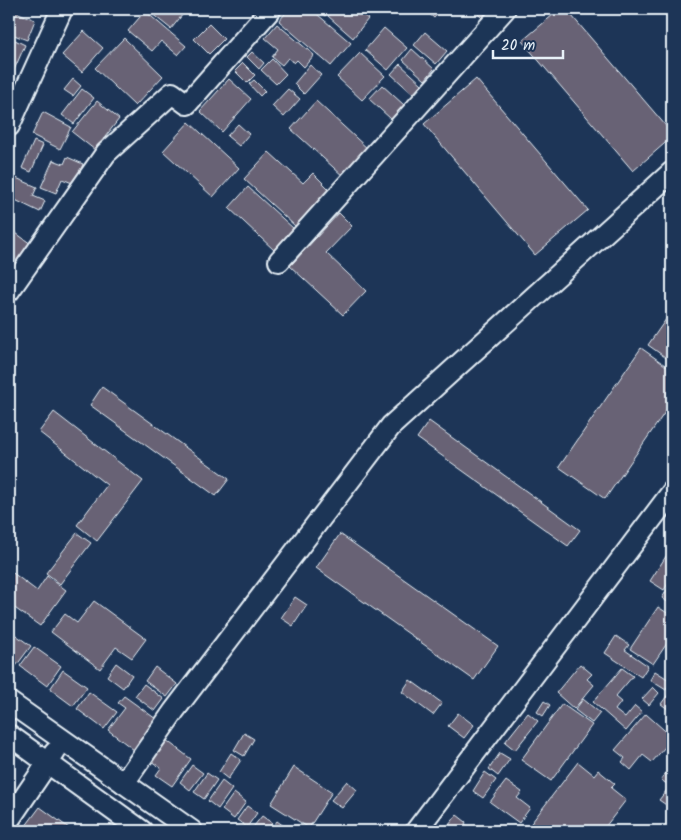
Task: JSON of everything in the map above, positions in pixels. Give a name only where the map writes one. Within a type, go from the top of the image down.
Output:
[{"type":"street","points":[[9,126],[62,9]]},
{"type":"street","points":[[9,292],[106,153],[172,93],[187,104],[271,9]]},
{"type":"street","points":[[280,260],[505,9]]},
{"type":"street","points":[[124,783],[174,711],[391,426],[672,172]]},
{"type":"street","points":[[416,831],[666,514],[672,492]]},
{"type":"street","points":[[9,702],[192,831]]},
{"type":"street","points":[[9,735],[142,831]]},
{"type":"street","points":[[9,820],[63,740]]},
{"type":"building","points":[[9,9],[35,20],[27,40],[9,33]]},
{"type":"building","points":[[146,9],[187,9],[171,29]]},
{"type":"building","points":[[289,9],[311,9],[351,43],[331,66],[279,21]]},
{"type":"building","points":[[317,9],[331,9],[325,16]]},
{"type":"building","points":[[334,9],[356,9],[368,19],[353,38],[328,16]]},
{"type":"building","points":[[424,9],[442,9],[434,18]]},
{"type":"building","points":[[473,9],[491,9],[482,18]]},
{"type":"building","points":[[560,9],[566,9],[672,133],[672,137],[633,171],[522,41]]},
{"type":"building","points":[[145,11],[186,46],[178,55],[161,41],[152,51],[128,31]]},
{"type":"building","points":[[209,24],[224,39],[209,54],[194,39]]},
{"type":"building","points":[[277,24],[314,55],[304,67],[297,60],[294,63],[288,58],[282,65],[272,57],[278,49],[265,38]]},
{"type":"building","points":[[384,28],[407,48],[388,70],[365,50]]},
{"type":"building","points":[[84,31],[103,48],[82,72],[62,55]]},
{"type":"building","points":[[425,32],[447,51],[436,64],[414,45]]},
{"type":"building","points":[[9,37],[25,45],[14,70],[9,67]]},
{"type":"building","points":[[124,38],[163,76],[135,106],[95,68]]},
{"type":"building","points":[[412,49],[434,69],[425,80],[403,60]]},
{"type":"building","points":[[252,52],[264,63],[259,69],[247,57]]},
{"type":"building","points":[[360,53],[385,76],[362,100],[337,77]]},
{"type":"building","points":[[272,59],[286,74],[276,84],[261,70]]},
{"type":"building","points":[[243,63],[255,75],[247,83],[235,71]]},
{"type":"building","points":[[400,64],[422,84],[413,94],[391,74]]},
{"type":"building","points":[[310,65],[321,75],[304,94],[294,84]]},
{"type":"building","points":[[73,79],[81,86],[73,96],[64,90]]},
{"type":"building","points":[[229,79],[251,99],[222,132],[200,111]]},
{"type":"building","points":[[476,79],[588,210],[535,255],[424,124]]},
{"type":"building","points":[[254,80],[265,91],[260,96],[249,84]]},
{"type":"building","points":[[382,85],[404,105],[391,119],[369,99]]},
{"type":"building","points":[[82,89],[94,98],[74,124],[62,115]]},
{"type":"building","points":[[288,89],[300,99],[284,117],[272,106]]},
{"type":"building","points":[[97,101],[119,119],[95,150],[72,132]]},
{"type":"building","points":[[316,101],[369,150],[344,177],[291,129]]},
{"type":"building","points":[[43,112],[71,127],[60,149],[32,135]]},
{"type":"building","points":[[189,122],[239,168],[213,197],[163,151]]},
{"type":"building","points":[[238,124],[249,134],[239,146],[227,136]]},
{"type":"building","points":[[34,141],[43,145],[31,172],[22,168]]},
{"type":"building","points":[[269,152],[303,183],[313,173],[329,189],[295,226],[244,179]]},
{"type":"building","points":[[67,157],[83,164],[75,184],[62,179],[56,193],[41,187],[53,160],[64,164]]},
{"type":"building","points":[[16,178],[37,187],[33,196],[45,201],[40,212],[9,197]]},
{"type":"building","points":[[248,187],[294,229],[274,250],[229,208]]},
{"type":"building","points":[[339,213],[352,226],[326,253],[366,291],[343,315],[290,266]]},
{"type":"building","points":[[9,228],[35,247],[20,268],[9,260]]},
{"type":"building","points":[[672,313],[672,362],[648,345]]},
{"type":"building","points":[[641,348],[672,370],[672,402],[605,499],[559,467]]},
{"type":"building","points":[[102,387],[229,479],[216,496],[90,405]]},
{"type":"building","points":[[54,412],[143,481],[97,541],[77,525],[107,485],[39,432]]},
{"type":"building","points":[[429,421],[580,530],[568,546],[417,438]]},
{"type":"building","points":[[77,533],[91,543],[60,584],[46,573]]},
{"type":"building","points":[[340,534],[498,646],[474,680],[316,568]]},
{"type":"building","points":[[672,547],[672,577],[664,590],[650,581]]},
{"type":"building","points":[[9,570],[37,591],[47,576],[66,590],[40,626],[9,604]]},
{"type":"building","points":[[672,582],[672,605],[662,598]]},
{"type":"building","points":[[295,597],[307,605],[293,626],[281,618]]},
{"type":"building","points":[[94,601],[146,639],[132,658],[116,647],[100,669],[51,632],[65,614],[77,623]]},
{"type":"building","points":[[658,607],[672,616],[672,636],[653,664],[630,649]]},
{"type":"building","points":[[9,630],[31,646],[16,666],[9,660]]},
{"type":"building","points":[[616,636],[629,645],[625,650],[648,666],[641,677],[605,653]]},
{"type":"building","points":[[34,647],[61,666],[47,686],[20,666]]},
{"type":"building","points":[[116,663],[132,675],[123,688],[107,676]]},
{"type":"building","points":[[580,664],[592,674],[587,679],[594,685],[574,709],[556,693]]},
{"type":"building","points":[[155,667],[177,684],[167,697],[145,681]]},
{"type":"building","points":[[622,668],[633,676],[615,697],[621,702],[615,710],[625,718],[635,706],[642,712],[626,731],[593,702]]},
{"type":"building","points":[[63,670],[87,687],[73,706],[50,689]]},
{"type":"building","points":[[655,671],[671,681],[666,690],[650,680]]},
{"type":"building","points":[[410,680],[442,703],[433,715],[402,692]]},
{"type":"building","points":[[144,684],[164,699],[155,711],[135,696]]},
{"type":"building","points":[[653,687],[659,693],[649,705],[642,699]]},
{"type":"building","points":[[89,692],[117,712],[104,729],[77,709]]},
{"type":"building","points":[[669,693],[672,696],[672,712],[661,704]]},
{"type":"building","points":[[124,696],[156,719],[134,750],[108,730],[125,708],[118,703]]},
{"type":"building","points":[[583,699],[600,713],[592,723],[575,710]]},
{"type":"building","points":[[544,701],[550,705],[543,716],[537,712]]},
{"type":"building","points":[[562,704],[592,725],[551,781],[521,760]]},
{"type":"building","points":[[458,713],[474,725],[464,738],[448,726]]},
{"type":"building","points":[[528,713],[538,721],[515,750],[505,742]]},
{"type":"building","points":[[646,714],[672,739],[652,762],[643,755],[631,770],[622,762],[625,758],[615,750]]},
{"type":"building","points":[[244,733],[254,739],[244,756],[234,750]]},
{"type":"building","points":[[166,740],[191,759],[172,786],[156,775],[161,768],[151,761]]},
{"type":"building","points":[[231,753],[241,760],[228,779],[219,772]]},
{"type":"building","points":[[500,753],[510,759],[498,776],[489,769]]},
{"type":"building","points":[[578,762],[594,775],[598,770],[615,784],[611,788],[626,800],[602,831],[536,831],[529,826]]},
{"type":"building","points":[[192,765],[203,773],[190,790],[180,782]]},
{"type":"building","points":[[294,767],[332,792],[309,828],[271,804]]},
{"type":"building","points":[[669,768],[672,771],[672,809],[659,800],[670,786],[661,780]]},
{"type":"building","points":[[485,772],[496,780],[483,798],[473,791]]},
{"type":"building","points":[[207,773],[217,780],[204,799],[194,792]]},
{"type":"building","points":[[222,781],[232,789],[218,809],[208,801]]},
{"type":"building","points":[[347,781],[357,790],[342,808],[331,800]]},
{"type":"building","points":[[506,781],[522,792],[517,798],[530,808],[519,823],[490,802]]},
{"type":"building","points":[[234,793],[246,802],[234,819],[222,810]]},
{"type":"building","points":[[247,806],[257,813],[247,827],[237,820]]},
{"type":"building","points":[[40,807],[73,831],[22,831]]},
{"type":"building","points":[[457,815],[466,822],[465,824],[474,831],[444,831]]},
{"type":"building","points":[[262,816],[272,823],[266,831],[250,831]]},
{"type":"building","points":[[277,821],[288,829],[287,831],[270,831]]}]
